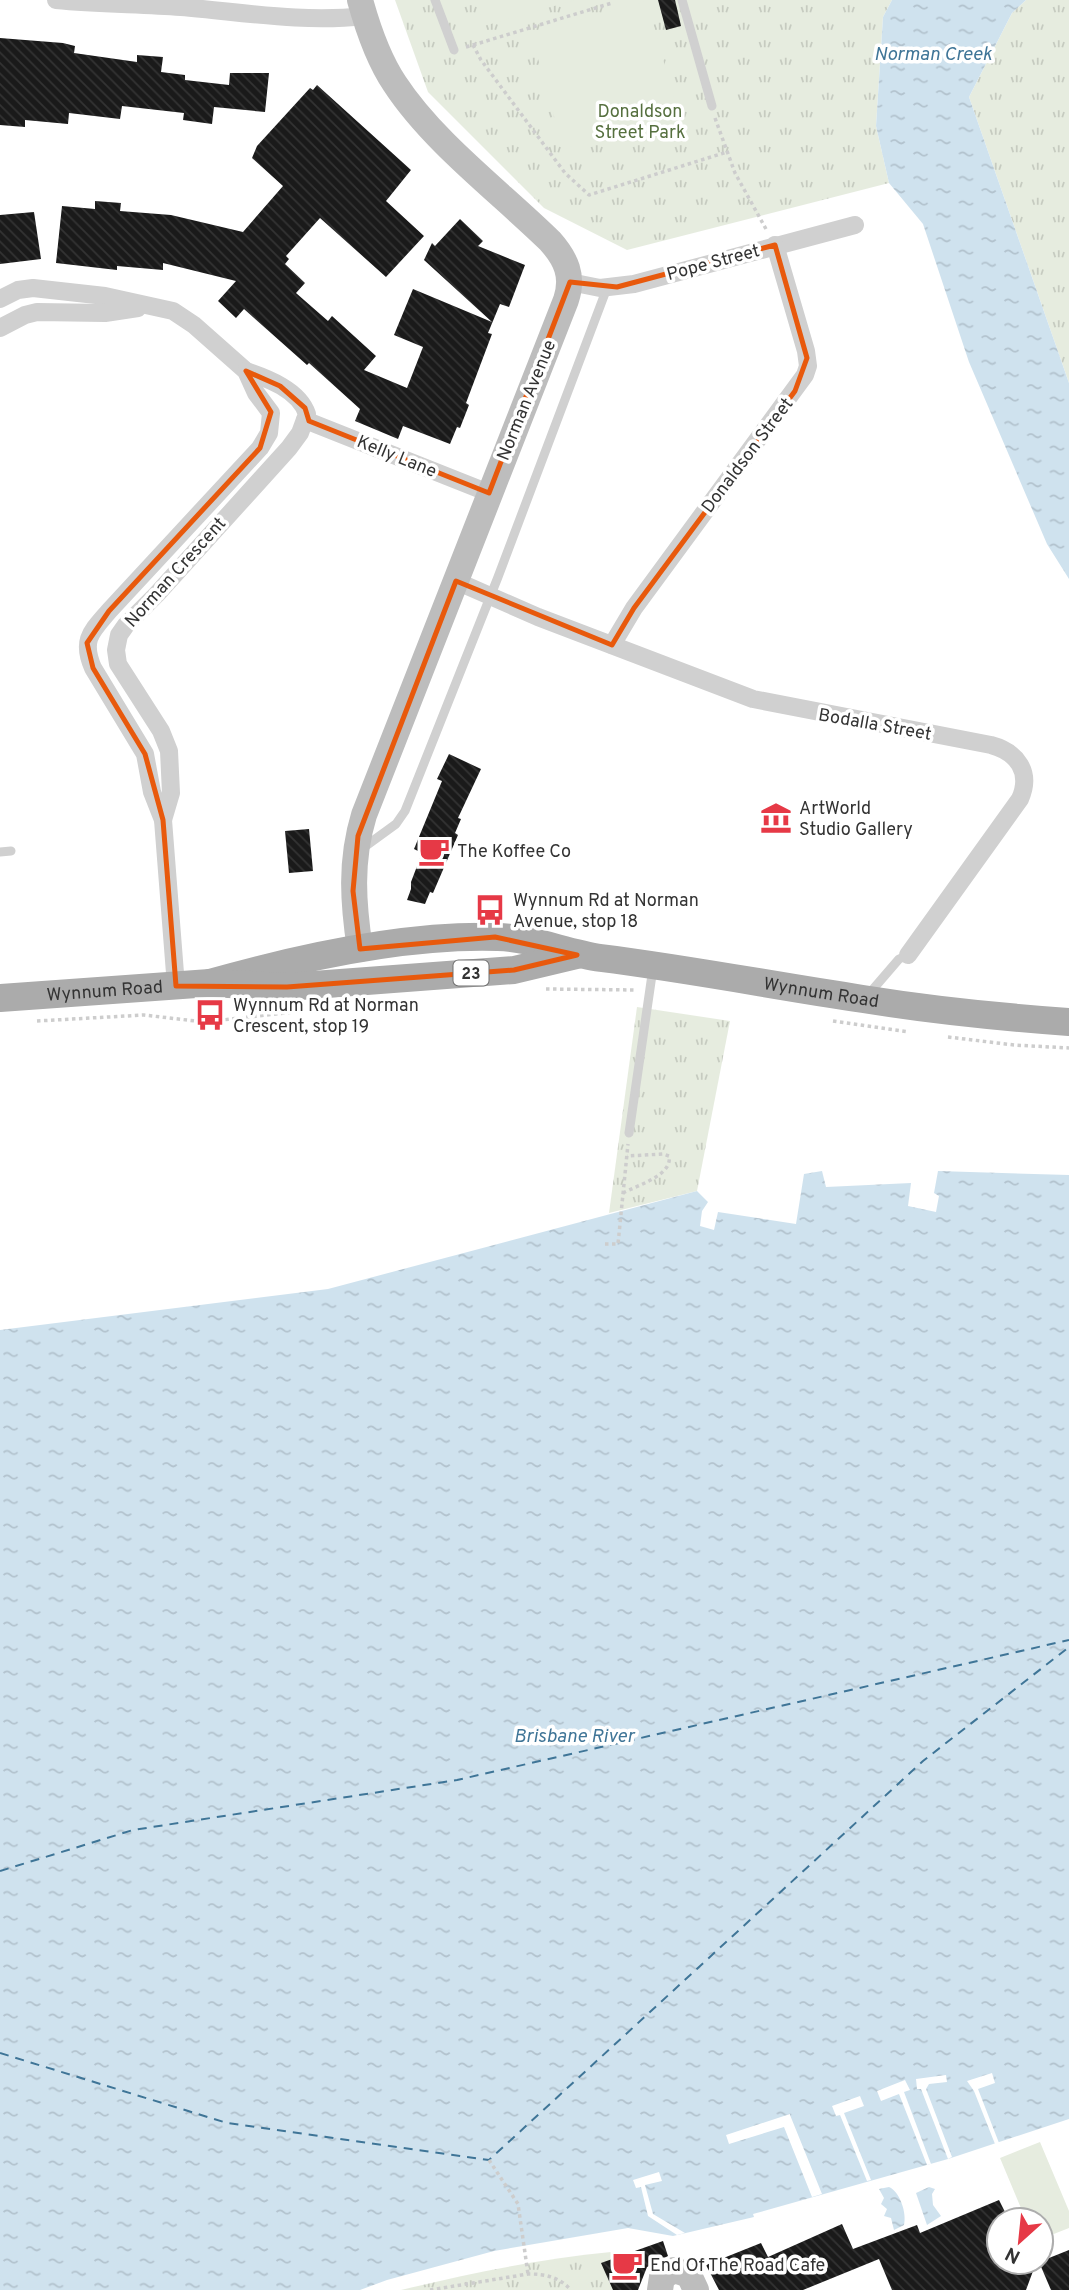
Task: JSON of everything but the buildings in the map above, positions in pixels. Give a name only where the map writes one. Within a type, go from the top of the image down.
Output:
[{"type":"main road","name":"Wynnum Road","points":[[210,983],[257,970],[360,949],[495,937],[528,940],[652,977],[865,999],[982,1015],[1069,1022]]},
{"type":"main road","name":"Norman Avenue","points":[[360,949],[363,980]]},
{"type":"main road","name":"Wynnum Road","points":[[0,998],[210,983],[273,987],[514,970],[577,955]]},
{"type":"street","points":[[56,0],[179,7],[315,20],[362,8],[384,65],[406,99],[448,145],[556,247],[566,265],[570,282]]},
{"type":"street","name":"Pope Street","points":[[570,282],[607,288],[634,284],[855,225]]},
{"type":"street","name":"Donaldson Street","points":[[612,645],[634,608],[805,375],[808,366],[806,351],[775,245]]},
{"type":"street","name":"Norman Avenue","points":[[360,949],[353,891],[354,854],[358,836],[373,791],[566,300],[570,282]]},
{"type":"street","name":"Norman Crescent","points":[[0,299],[18,290],[33,288],[105,296],[170,310],[185,318],[246,371],[266,377],[305,408],[305,420],[300,433],[289,447],[120,633],[116,650],[118,664],[164,737],[169,751],[171,793],[163,820]]},
{"type":"street","name":"Norman Crescent","points":[[0,328],[37,312],[105,313],[148,306]]},
{"type":"street","name":"Norman Crescent","points":[[176,986],[163,820],[152,792],[145,754],[93,667],[88,657],[87,643],[93,630],[109,611],[265,441],[270,429],[271,413],[256,393],[246,371]]},
{"type":"street","name":"Kelly Lane","points":[[305,420],[489,493]]},
{"type":"street","name":"Bodalla Street","points":[[456,580],[491,597],[752,699],[995,746],[1014,756],[1025,776],[1020,799],[908,955]]},
{"type":"street","points":[[660,2290],[662,2277],[674,2270],[688,2275],[696,2290]]},
{"type":"lane","points":[[435,0],[454,50]]},
{"type":"lane","points":[[682,0],[712,106]]},
{"type":"lane","name":"Norman Avenue","points":[[354,854],[396,824],[405,811],[491,597],[607,288]]},
{"type":"lane","points":[[0,852],[11,851]]},
{"type":"lane","name":"Bodalla Street","points":[[865,999],[899,959],[908,955]]},
{"type":"lane","points":[[629,1133],[652,977]]},
{"type":"path","points":[[454,50],[612,3]]},
{"type":"path","points":[[473,45],[481,60],[565,173],[589,195],[727,152]]},
{"type":"path","points":[[712,106],[735,173],[775,245]]},
{"type":"path","points":[[542,989],[652,977]]},
{"type":"path","points":[[26,1022],[144,1015],[204,1022],[297,1012]]},
{"type":"path","points":[[832,1020],[909,1032]]},
{"type":"path","points":[[936,1035],[1014,1045],[1069,1048]]},
{"type":"path","points":[[605,1244],[618,1244],[629,1133]]},
{"type":"path","points":[[624,1193],[670,1166],[669,1156],[663,1154],[627,1156]]},
{"type":"path","points":[[489,2160],[518,2204],[528,2274]]},
{"type":"path","points":[[430,2290],[528,2274],[544,2274],[558,2279],[571,2290]]},
{"type":"highlighted area","points":[[775,245],[807,358],[795,391],[634,608],[612,645],[456,581],[358,836],[353,891],[360,949],[495,937],[577,955],[514,970],[287,987],[176,986],[163,820],[145,754],[93,668],[87,643],[109,611],[260,448],[271,412],[246,371],[280,386],[305,408],[309,421],[489,493],[570,282],[617,287]]},
{"type":"green space","name":"Donaldson Street Park","points":[[395,0],[892,0],[883,17],[876,126],[889,183],[627,250],[544,208],[428,92]]},
{"type":"green space","points":[[477,0],[575,0],[484,26]]},
{"type":"green space","points":[[1026,0],[1069,0],[1069,383],[969,97],[1012,13]]},
{"type":"green space","points":[[647,1],[679,117],[563,149],[531,33]]},
{"type":"green space","points":[[637,1007],[730,1021],[697,1191],[609,1213]]},
{"type":"green space","points":[[1040,2142],[1069,2211],[1069,2228],[1055,2234],[1055,2206],[1020,2206],[1000,2158]]},
{"type":"green space","points":[[611,2252],[628,2290],[401,2290],[506,2267]]},
{"type":"water","name":"Norman Creek","points":[[892,0],[1026,0],[1012,13],[969,97],[1069,383],[1069,579],[1047,544],[969,362],[923,224],[889,183],[876,126],[883,17]]},
{"type":"water","name":"Brisbane River","points":[[822,1171],[826,1187],[911,1183],[908,1206],[936,1212],[939,1196],[934,1193],[938,1171],[1069,1175],[1069,2119],[948,2159],[753,2214],[754,2217],[673,2236],[628,2228],[494,2251],[360,2290],[0,2290],[0,1330],[328,1289],[697,1191],[708,1202],[702,1211],[700,1226],[714,1230],[718,1212],[796,1224],[804,1174]]},
{"type":"water","points":[[889,2187],[902,2203],[904,2215],[904,2225],[894,2230],[891,2218],[884,2216],[887,2209],[881,2204],[884,2198],[879,2189]]},
{"type":"water","points":[[929,2187],[935,2189],[932,2194],[933,2205],[941,2216],[927,2225],[916,2193]]},
{"type":"pier","points":[[992,2073],[995,2083],[978,2089],[999,2143],[995,2144],[974,2091],[967,2081]]},
{"type":"pier","points":[[946,2075],[947,2082],[929,2084],[926,2089],[952,2157],[948,2159],[921,2089],[917,2089],[916,2079]]},
{"type":"pier","points":[[905,2080],[910,2090],[904,2092],[931,2164],[927,2165],[899,2094],[881,2101],[877,2091]]},
{"type":"pier","points":[[860,2096],[864,2106],[844,2113],[871,2180],[867,2181],[840,2115],[836,2116],[832,2106]]},
{"type":"pier","points":[[790,2114],[822,2194],[812,2197],[784,2127],[729,2144],[726,2135]]},
{"type":"pier","points":[[659,2172],[662,2181],[645,2185],[653,2214],[685,2233],[677,2235],[648,2216],[641,2187],[636,2188],[633,2180]]},
{"type":"ferry route","points":[[0,1871],[133,1830],[457,1780],[1069,1640]]},
{"type":"ferry route","points":[[0,2053],[227,2123],[489,2160],[923,1761],[1069,1647]]},
{"type":"place","name":"ArtWorld Studio Gallery","points":[[776,818]]},
{"type":"place","name":"The Koffee Co","points":[[434,851]]},
{"type":"place","name":"Wynnum Rd at Norman Avenue, stop 18","points":[[490,910]]},
{"type":"place","name":"Wynnum Rd at Norman Crescent, stop 19","points":[[210,1015]]},
{"type":"place","name":"End Of The Road Cafe","points":[[627,2265]]}]
